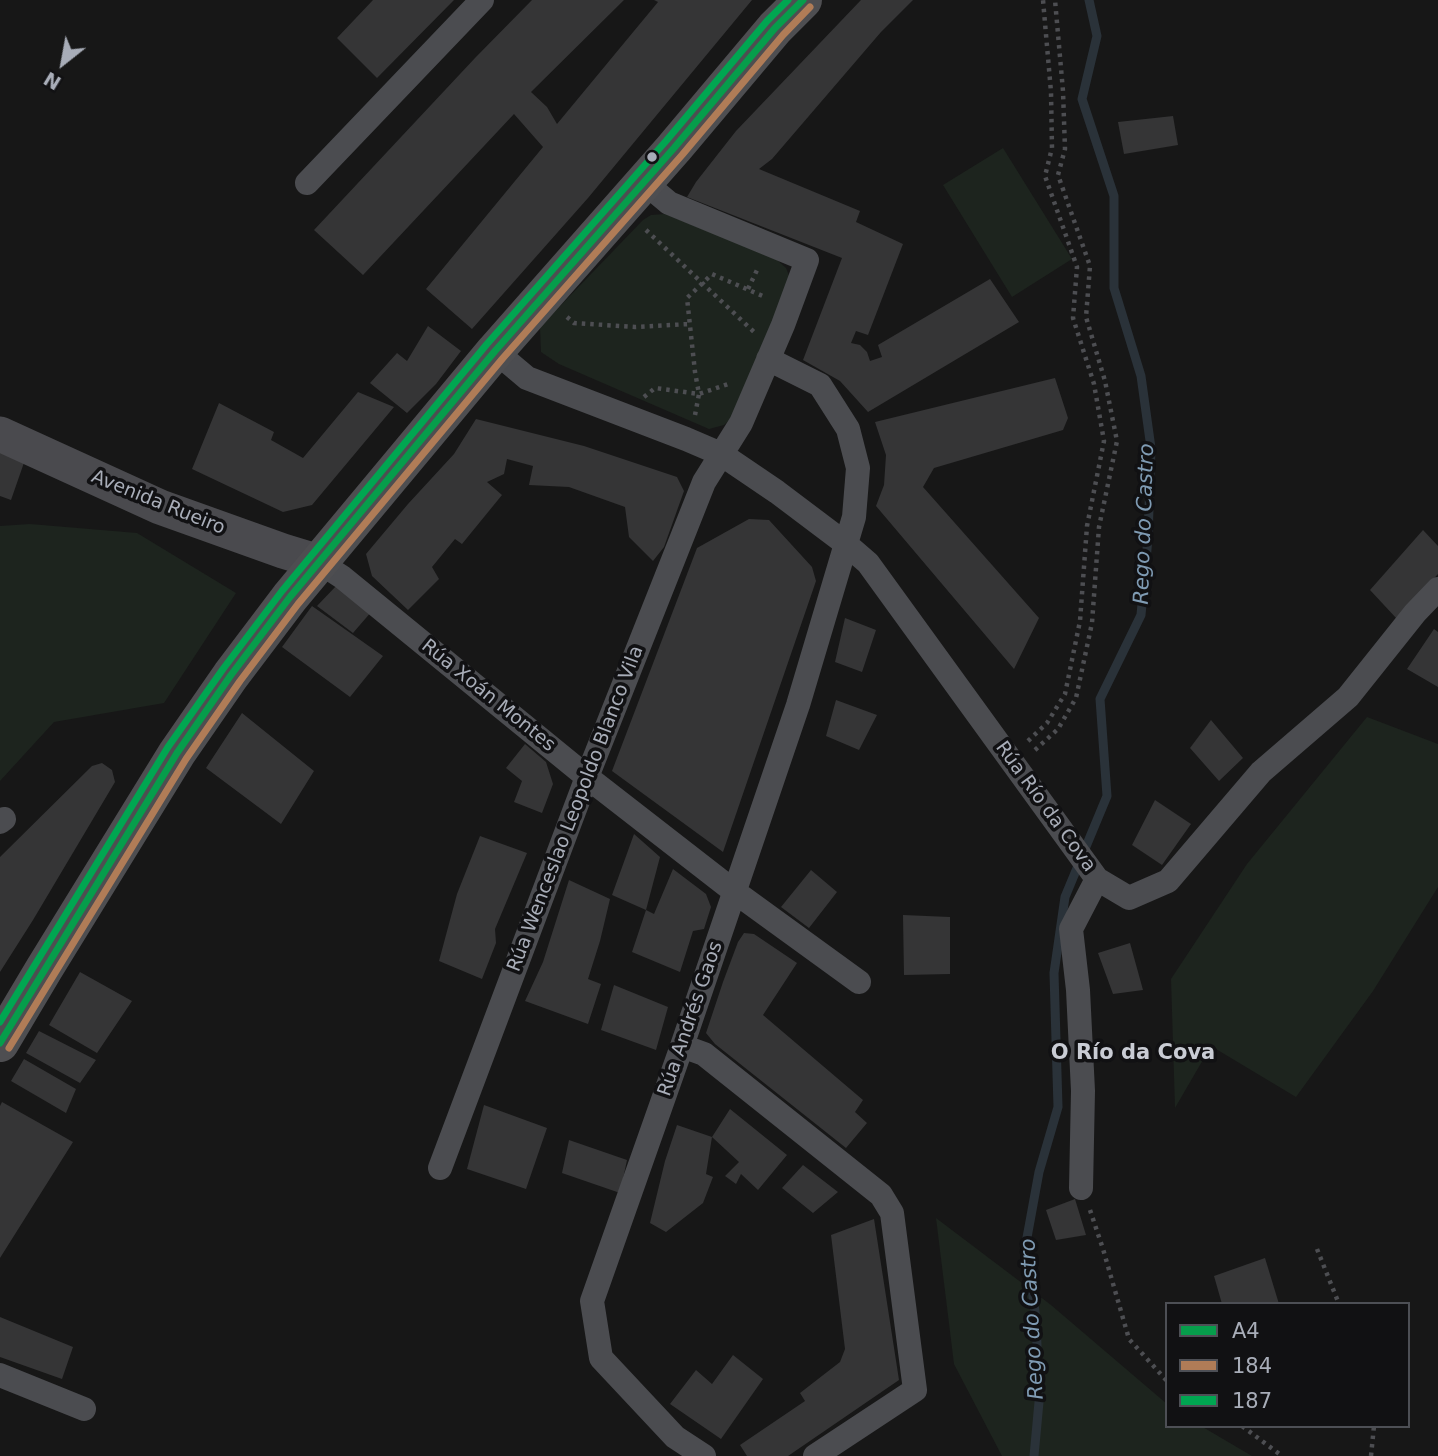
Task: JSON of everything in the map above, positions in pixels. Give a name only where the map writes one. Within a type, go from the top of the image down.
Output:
[{"type":"highway","points":[[0,1043],[177,753],[231,674],[319,562],[495,351],[803,0]]},
{"type":"street","points":[[307,183],[482,0]]},
{"type":"street","name":"Rúa Wenceslao Leopoldo Blanco Vila","points":[[440,1168],[587,777],[704,482],[741,423],[807,260],[669,203],[633,195]]},
{"type":"street","name":"Rúa Río da Cova","points":[[495,351],[527,378],[721,454],[846,544],[868,563],[1097,879],[1129,898],[1168,881],[1261,772],[1348,697],[1415,612],[1438,589]]},
{"type":"street","name":"Rúa Andrés Gaos","points":[[704,1456],[675,1437],[601,1358],[592,1301],[798,705],[854,517],[858,468],[848,429],[820,385],[770,354]]},
{"type":"street","name":"Avenida Rueiro","points":[[0,434],[160,507],[319,562]]},
{"type":"street","name":"Rúa Xoán Montes","points":[[319,562],[342,577],[587,777],[734,892],[859,982]]},
{"type":"street","points":[[1081,1186],[1083,1091],[1078,990],[1071,929],[1097,879]]},
{"type":"street","points":[[682,1046],[704,1054],[881,1195],[892,1213],[915,1390],[815,1456]]},
{"type":"street","points":[[0,1376],[84,1409]]},
{"type":"path","points":[[1012,762],[1047,723],[1065,694],[1080,621],[1087,526],[1104,441],[1094,384],[1073,318],[1077,267],[1045,176],[1052,148],[1051,92],[1043,0]]},
{"type":"path","points":[[1012,762],[1058,729],[1076,698],[1092,623],[1099,527],[1116,441],[1105,381],[1086,317],[1090,266],[1058,175],[1065,149],[1055,0]]},
{"type":"path","points":[[633,195],[702,283],[770,354]]},
{"type":"path","points":[[686,439],[694,422],[699,394],[687,298],[712,274],[789,308]]},
{"type":"path","points":[[541,298],[574,323],[635,327],[690,324]]},
{"type":"path","points":[[621,414],[655,388],[699,394]]},
{"type":"path","points":[[1081,1186],[1103,1248],[1129,1339],[1165,1379]]},
{"type":"path","points":[[1317,1249],[1338,1302]]},
{"type":"path","points":[[1245,1428],[1282,1456]]},
{"type":"path","points":[[1371,1456],[1374,1428]]},
{"type":"shaded area","points":[[1003,148],[1072,259],[1012,297],[943,185]]},
{"type":"shaded area","points":[[665,214],[775,258],[786,268],[790,278],[736,414],[724,425],[709,429],[559,364],[541,352],[540,327],[643,220],[651,215]]},
{"type":"shaded area","points":[[30,524],[137,533],[236,593],[164,703],[54,722],[0,781],[0,526]]},
{"type":"shaded area","points":[[1367,717],[1438,744],[1438,887],[1373,991],[1296,1097],[1211,1046],[1175,1108],[1171,979],[1247,864]]},
{"type":"shaded area","points":[[936,1218],[1051,1305],[1165,1402],[1165,1428],[1204,1428],[1252,1456],[1002,1456],[954,1364]]},
{"type":"building","points":[[373,0],[454,0],[377,78],[337,38]]},
{"type":"building","points":[[532,0],[624,0],[531,92],[547,107],[557,124],[658,2],[654,0],[752,0],[588,198],[472,329],[426,289],[543,147],[514,114],[363,275],[314,230]]},
{"type":"building","points":[[861,0],[913,0],[881,32],[772,159],[759,169],[860,211],[856,222],[903,244],[868,335],[856,331],[851,343],[860,345],[867,352],[870,361],[882,357],[878,345],[990,279],[1019,322],[868,412],[840,381],[803,360],[842,258],[687,197],[736,131]]},
{"type":"building","points":[[1173,116],[1178,145],[1124,154],[1118,122]]},
{"type":"building","points":[[428,326],[461,351],[436,384],[407,413],[370,383],[397,353],[407,361]]},
{"type":"building","points":[[1055,378],[1068,418],[1063,430],[934,468],[923,487],[1039,618],[1014,669],[876,506],[884,485],[886,455],[875,422]]},
{"type":"building","points":[[358,392],[394,407],[312,505],[283,512],[192,469],[219,403],[274,432],[271,440],[303,458]]},
{"type":"building","points":[[476,419],[584,446],[677,477],[684,491],[664,547],[653,561],[629,537],[625,507],[569,487],[529,485],[533,466],[507,459],[504,474],[487,482],[502,495],[462,544],[455,539],[432,567],[439,579],[408,610],[372,576],[366,554],[454,454]]},
{"type":"building","points":[[0,441],[27,454],[11,500],[0,496]]},
{"type":"building","points":[[749,519],[769,520],[812,567],[816,581],[723,852],[612,771],[697,548]]},
{"type":"building","points":[[1423,530],[1438,546],[1438,574],[1397,619],[1370,590]]},
{"type":"building","points":[[337,585],[372,611],[353,633],[317,606]]},
{"type":"building","points":[[312,606],[383,656],[350,697],[282,647]]},
{"type":"building","points":[[845,618],[876,630],[862,672],[835,662]]},
{"type":"building","points":[[1434,629],[1438,632],[1438,687],[1407,669]]},
{"type":"building","points":[[836,700],[877,715],[859,750],[826,736]]},
{"type":"building","points":[[242,713],[314,771],[281,824],[206,768]]},
{"type":"building","points":[[1211,720],[1243,758],[1219,781],[1190,748]]},
{"type":"building","points":[[525,744],[546,762],[553,784],[542,813],[514,802],[522,781],[506,768]]},
{"type":"building","points":[[102,763],[112,770],[115,782],[0,972],[0,857],[92,766]]},
{"type":"building","points":[[1155,800],[1191,824],[1162,865],[1132,845]]},
{"type":"building","points":[[634,834],[660,857],[646,910],[612,895]]},
{"type":"building","points":[[480,836],[527,853],[495,929],[496,943],[482,979],[439,961],[457,894]]},
{"type":"building","points":[[673,869],[706,894],[711,907],[704,929],[693,931],[680,972],[632,952],[646,910],[654,914]]},
{"type":"building","points":[[811,870],[837,892],[809,928],[781,907]]},
{"type":"building","points":[[569,880],[610,899],[588,979],[601,984],[588,1024],[525,1001],[543,962]]},
{"type":"building","points":[[903,915],[950,917],[950,974],[904,975]]},
{"type":"building","points":[[744,933],[754,934],[797,963],[763,1015],[863,1100],[855,1112],[867,1123],[846,1148],[715,1044],[706,1033],[738,942]]},
{"type":"building","points":[[1130,943],[1143,990],[1113,994],[1098,953]]},
{"type":"building","points":[[80,972],[132,1001],[97,1053],[49,1025]]},
{"type":"building","points":[[614,985],[668,1007],[656,1050],[601,1030]]},
{"type":"building","points":[[39,1031],[96,1060],[80,1083],[26,1053]]},
{"type":"building","points":[[24,1059],[76,1089],[66,1113],[11,1081]]},
{"type":"building","points":[[2,1102],[73,1142],[0,1258],[0,1106]]},
{"type":"building","points":[[484,1105],[547,1128],[526,1189],[467,1169]]},
{"type":"building","points":[[730,1109],[787,1155],[758,1190],[741,1174],[736,1184],[725,1176],[739,1162],[712,1137]]},
{"type":"building","points":[[677,1125],[712,1137],[706,1174],[713,1177],[703,1203],[666,1232],[650,1223]]},
{"type":"building","points":[[569,1140],[627,1160],[620,1193],[562,1173]]},
{"type":"building","points":[[803,1165],[838,1192],[813,1213],[782,1188]]},
{"type":"building","points":[[1075,1199],[1086,1235],[1056,1240],[1046,1210]]},
{"type":"building","points":[[874,1219],[899,1380],[788,1456],[747,1456],[740,1445],[805,1401],[800,1393],[840,1362],[845,1349],[831,1235]]},
{"type":"building","points":[[1265,1258],[1278,1302],[1221,1302],[1214,1276]]},
{"type":"building","points":[[0,1317],[73,1347],[62,1379],[0,1357]]},
{"type":"building","points":[[733,1355],[763,1379],[721,1439],[670,1404],[696,1370],[712,1384]]},
{"type":"waterway","name":"Rego do Castro","points":[[1034,1456],[1039,1402],[1036,1319],[1026,1243],[1039,1172],[1058,1107],[1054,973],[1065,897],[1107,796],[1100,699],[1141,615],[1148,538],[1151,448],[1141,376],[1114,288],[1114,196],[1082,99],[1097,36],[1089,0]]},
{"type":"transit line","name":"187","points":[[0,1022],[168,747],[282,591],[487,344],[788,0]]},
{"type":"transit line","name":"A4","points":[[0,1043],[177,753],[290,597],[495,351],[674,148],[775,28],[803,0]]},
{"type":"transit line","name":"184","points":[[9,1048],[186,759],[298,604],[503,358],[810,7]]},
{"type":"district","name":"O Río da Cova","points":[[1133,1054]]}]
